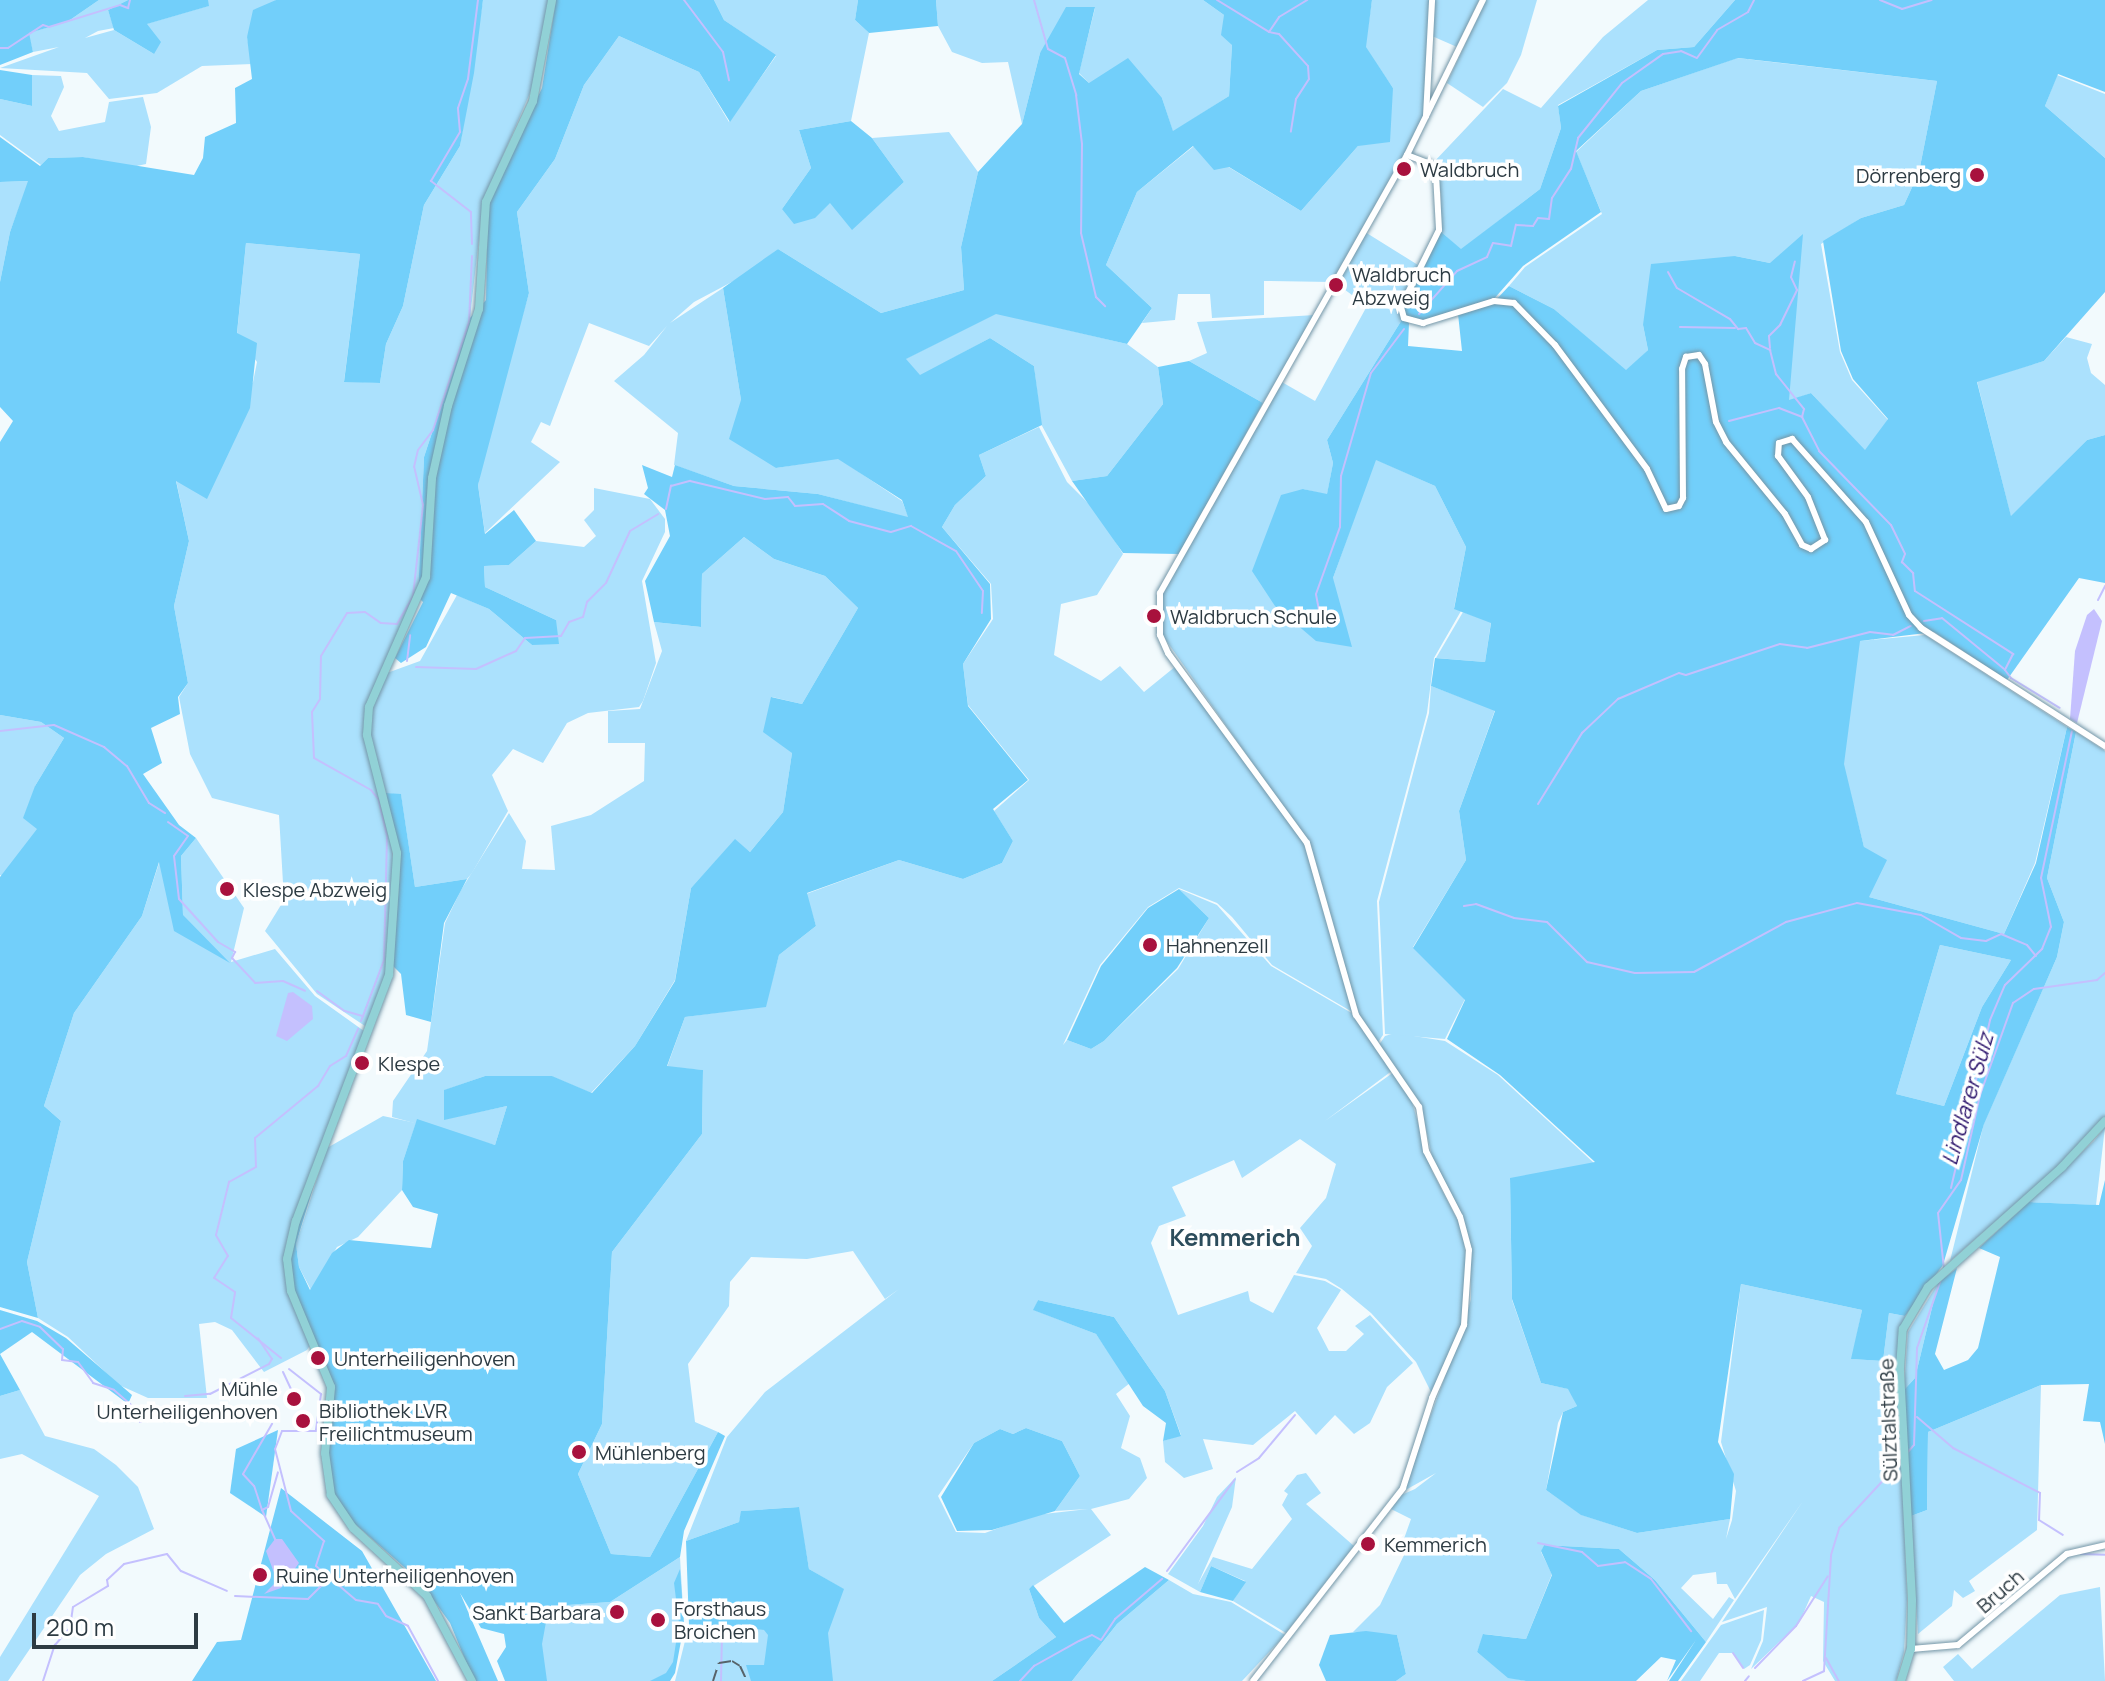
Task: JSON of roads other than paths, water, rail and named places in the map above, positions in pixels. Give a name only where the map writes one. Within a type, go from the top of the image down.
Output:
[{"type":"main road","points":[[472,1681],[427,1596],[337,1508],[325,1471],[331,1387],[291,1291],[290,1240],[379,1006],[393,951],[397,853],[367,735],[369,707],[426,577],[436,451],[479,309],[486,202],[533,101],[552,0]]},
{"type":"main road","name":"Sülztalstraße","points":[[1901,1681],[1911,1649],[1903,1329],[1912,1307],[1937,1278],[2020,1204],[2105,1121]]},
{"type":"street","points":[[1426,118],[1432,0]]},
{"type":"street","points":[[1253,1681],[1399,1495],[1432,1398],[1455,1355],[1469,1298],[1469,1250],[1460,1217],[1426,1151],[1419,1107],[1356,1015],[1307,843],[1168,653],[1160,635],[1160,593],[1407,155],[1483,0]]},
{"type":"street","points":[[1407,155],[1430,164],[1436,174],[1439,230],[1401,307],[1404,318],[1423,323],[1483,305],[1514,303],[1532,316],[1647,469],[1666,509],[1679,506],[1683,498],[1682,369],[1686,357],[1699,355],[1716,422],[1726,442],[1785,514],[1802,545],[1811,549],[1825,540],[1808,497],[1778,456],[1779,443],[1792,439],[1866,522],[1913,620],[2105,746]]},
{"type":"street","name":"Bruch","points":[[1911,1649],[1939,1651],[1958,1645],[2071,1551],[2105,1545]]},
{"type":"waterway","points":[[0,48],[8,48],[43,25],[49,27],[120,5],[128,8],[130,0]]},
{"type":"waterway","points":[[472,244],[471,212],[431,181],[460,132],[458,108],[468,79],[478,0]]},
{"type":"waterway","points":[[684,0],[723,52],[729,80]]},
{"type":"waterway","points":[[1034,0],[1048,49],[1065,58],[1076,95],[1082,144],[1081,233],[1096,297],[1105,306]]},
{"type":"waterway","points":[[1217,0],[1269,32],[1279,17],[1307,0]]},
{"type":"waterway","points":[[1419,314],[1457,271],[1487,257],[1493,243],[1511,246],[1516,225],[1533,226],[1538,218],[1549,219],[1552,198],[1571,169],[1578,138],[1622,83],[1663,54],[1681,51],[1697,58],[1717,30],[1748,12],[1754,0]]},
{"type":"waterway","points":[[1880,0],[1902,9],[1932,0]]},
{"type":"waterway","points":[[1269,32],[1279,34],[1308,66],[1309,79],[1296,99],[1291,132]]},
{"type":"waterway","points":[[361,1021],[384,960],[387,836],[379,800],[371,790],[314,758],[312,712],[320,699],[321,656],[347,613],[365,612],[381,623],[397,624],[413,596],[423,505],[414,467],[418,450],[433,430],[469,322],[472,256]]},
{"type":"waterway","points":[[1770,348],[1769,336],[1780,325],[1797,290],[1791,277],[1795,261]]},
{"type":"waterway","points":[[1668,272],[1677,288],[1730,319],[1738,329],[1746,328],[1755,343],[1770,350],[1776,374],[1804,409],[1802,417]]},
{"type":"waterway","points":[[1680,327],[1735,328]]},
{"type":"waterway","points":[[1332,626],[1319,610],[1316,594],[1340,527],[1341,476],[1371,373],[1404,329]]},
{"type":"waterway","points":[[1729,421],[1779,408],[1802,417],[1819,451],[1891,525],[1905,554],[1902,562],[1913,573],[1915,591],[2013,654],[2005,670],[2011,678],[2060,708]]},
{"type":"waterway","points":[[666,509],[671,486],[690,481],[765,499],[788,497],[795,506],[823,504],[849,521],[891,532],[911,526],[956,551],[983,591],[982,613]]},
{"type":"waterway","points":[[416,667],[476,669],[516,651],[525,638],[561,636],[569,622],[583,617],[587,602],[606,583],[630,531],[658,514]]},
{"type":"waterway","points":[[2098,600],[2105,586]]},
{"type":"waterway","points":[[1924,621],[1942,618],[2004,669]]},
{"type":"waterway","points":[[1538,804],[1582,733],[1618,699],[1679,673],[1686,675],[1780,644],[1807,648],[1870,632],[1893,635],[1911,626]]},
{"type":"waterway","points":[[407,661],[410,635]]},
{"type":"waterway","points":[[0,731],[54,725],[104,747],[127,766],[149,803],[165,813]]},
{"type":"waterway","points":[[1951,1188],[1990,1020],[2005,985],[2042,949],[2051,927],[2041,878],[2072,731]]},
{"type":"waterway","points":[[168,822],[188,836],[174,856],[179,899],[218,942],[235,952],[232,958],[255,983],[283,981],[305,991]]},
{"type":"waterway","points":[[1464,906],[1476,904],[1514,918],[1547,922],[1587,962],[1635,973],[1694,972],[1786,922],[1857,903],[1921,915],[1961,938],[1986,941],[2001,934],[2027,945],[2036,956]]},
{"type":"waterway","name":"Lindlarer Sülz","points":[[1944,1269],[1938,1213],[1961,1180],[1980,1095],[2013,1003],[2034,989],[2097,980],[2105,973]]},
{"type":"waterway","points":[[317,991],[345,1011],[363,1016]]},
{"type":"waterway","points":[[281,1358],[231,1318],[235,1292],[214,1278],[228,1256],[216,1235],[229,1182],[256,1167],[255,1138],[318,1086],[330,1066],[346,1056],[358,1029]]},
{"type":"waterway","name":"Lindlarer Sülz","points":[[1907,1453],[1914,1445],[1917,1348],[1941,1279]]},
{"type":"waterway","points":[[0,1329],[22,1321],[40,1327],[63,1349],[62,1360],[78,1362],[93,1383],[114,1390],[137,1410],[140,1422],[178,1404]]},
{"type":"waterway","points":[[185,1396],[210,1394],[269,1364],[272,1359],[258,1338]]},
{"type":"waterway","points":[[289,1369],[321,1394],[316,1431],[282,1431],[275,1449],[291,1511],[324,1541],[316,1566],[356,1600],[378,1604],[386,1616],[408,1626],[438,1681]]},
{"type":"waterway","points":[[283,1372],[292,1391]]},
{"type":"waterway","points":[[1237,1472],[1259,1458],[1295,1415]]},
{"type":"waterway","points":[[1917,1417],[1953,1448],[2040,1493],[2039,1520],[2063,1535]]},
{"type":"waterway","points":[[262,1510],[254,1486],[243,1474],[272,1424]]},
{"type":"waterway","name":"Lindlarer Sülz","points":[[1803,1681],[1824,1671],[1831,1555],[1839,1528],[1901,1461]]},
{"type":"waterway","points":[[275,1539],[262,1510],[268,1507],[278,1472]]},
{"type":"waterway","points":[[1167,1571],[1235,1479]]},
{"type":"waterway","points":[[1538,1543],[1582,1552],[1598,1566],[1625,1562],[1651,1579],[1691,1631]]},
{"type":"waterway","points":[[43,1681],[55,1645],[70,1628],[73,1607],[108,1586],[107,1580],[124,1564],[167,1554],[181,1571],[227,1591]]},
{"type":"waterway","points":[[2081,1554],[2105,1555]]},
{"type":"waterway","points":[[1755,1668],[1796,1626],[1828,1576]]},
{"type":"waterway","points":[[235,1596],[308,1599],[328,1579]]},
{"type":"waterway","points":[[1020,1681],[1034,1666],[1079,1641],[1092,1635],[1101,1640],[1115,1619],[1162,1579]]},
{"type":"waterway","points":[[721,1681],[722,1634]]},
{"type":"waterway","points":[[1733,1653],[1743,1668]]},
{"type":"waterway","points":[[1826,1658],[1839,1681]]},
{"type":"waterway","points":[[1745,1681],[1749,1676]]},
{"type":"railway","points":[[713,1681],[719,1663],[732,1661],[740,1666],[747,1681]]},
{"type":"place","name":"Waldbruch","points":[[1404,169]]},
{"type":"place","name":"Dörrenberg","points":[[1977,175]]},
{"type":"place","name":"Waldbruch Abzweig","points":[[1336,285]]},
{"type":"place","name":"Waldbruch Schule","points":[[1154,616]]},
{"type":"place","name":"Klespe Abzweig","points":[[227,889]]},
{"type":"place","name":"Hahnenzell","points":[[1150,945]]},
{"type":"place","name":"Klespe","points":[[362,1063]]},
{"type":"place","name":"Unterheiligenhoven","points":[[318,1358]]},
{"type":"place","name":"Mühle Unterheiligenhoven","points":[[294,1399]]},
{"type":"place","name":"Bibliothek LVR Freilichtmuseum","points":[[303,1421]]},
{"type":"place","name":"Mühlenberg","points":[[579,1452]]},
{"type":"place","name":"Kemmerich","points":[[1368,1544]]},
{"type":"place","name":"Ruine Unterheiligenhoven","points":[[260,1575]]},
{"type":"place","name":"Sankt Barbara","points":[[617,1612]]},
{"type":"place","name":"Forsthaus Broichen","points":[[658,1620]]},
{"type":"district","name":"Kemmerich","points":[[1235,1237]]}]
